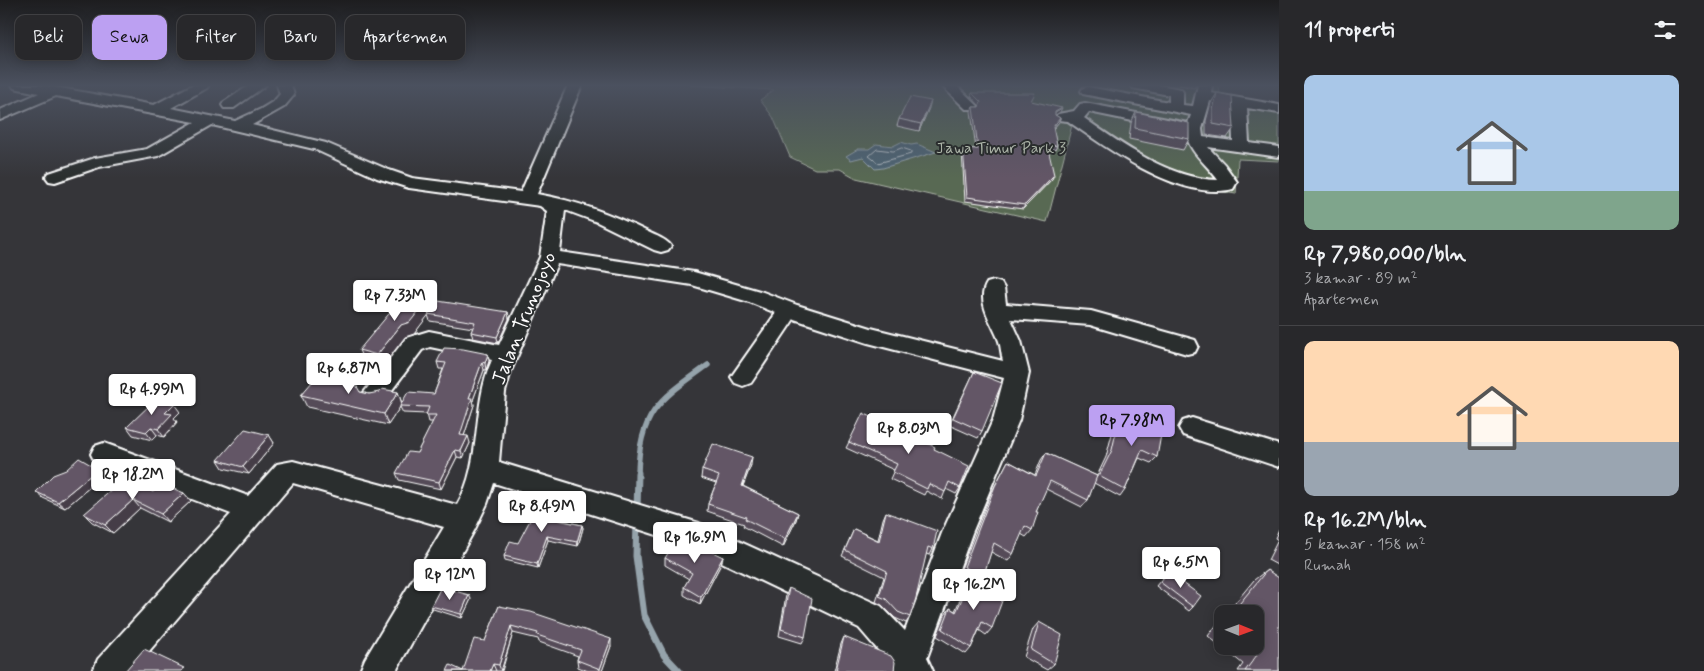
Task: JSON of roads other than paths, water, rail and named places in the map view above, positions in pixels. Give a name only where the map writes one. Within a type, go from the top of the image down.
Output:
[{"type":"street","points":[[190,116],[321,146],[374,171],[408,182],[451,190],[566,204],[661,246]]},
{"type":"street","points":[[237,126],[255,116]]},
{"type":"street","points":[[536,200],[564,116]]},
{"type":"street","points":[[1077,116],[1090,130],[1117,147],[1176,176],[1211,185],[1227,185],[1228,182],[1195,135],[1198,116]]},
{"type":"street","points":[[1082,116],[1120,130],[1090,130]]},
{"type":"street","points":[[1088,116],[1195,135],[1241,147],[1279,152]]},
{"type":"street","points":[[1240,116],[1241,147]]},
{"type":"street","points":[[55,177],[95,163],[152,153],[210,120]]},
{"type":"street","name":"Jalan Trunojoyo","points":[[377,671],[465,520],[485,469],[493,392],[550,256],[556,211],[553,205],[536,200]]},
{"type":"street","points":[[550,256],[694,279],[756,297],[789,310],[890,341],[1016,373]]},
{"type":"street","points":[[913,667],[957,533],[1006,420],[1016,373],[1010,341],[995,299],[1091,318],[1187,346]]},
{"type":"street","points":[[744,377],[789,310]]},
{"type":"street","points":[[374,394],[414,344],[421,340],[429,339],[507,355]]},
{"type":"street","points":[[1192,428],[1279,456]]},
{"type":"street","points":[[104,454],[253,510]]},
{"type":"street","points":[[485,469],[689,532],[870,617],[913,667]]},
{"type":"street","points":[[110,671],[288,472],[294,472],[465,520]]},
{"type":"water","points":[[901,142],[911,145],[917,144],[936,152],[875,169],[863,157],[851,160],[846,156],[858,149],[869,149],[876,144],[893,146]]},
{"type":"waterway","points":[[638,474],[639,453],[648,421],[665,398],[708,365]]},
{"type":"waterway","points":[[637,511],[638,473]]},
{"type":"waterway","points":[[637,522],[636,556],[644,615],[664,655],[679,671]]},
{"type":"park label","name":"Jawa Timur Park 3","points":[[1001,147]]}]
